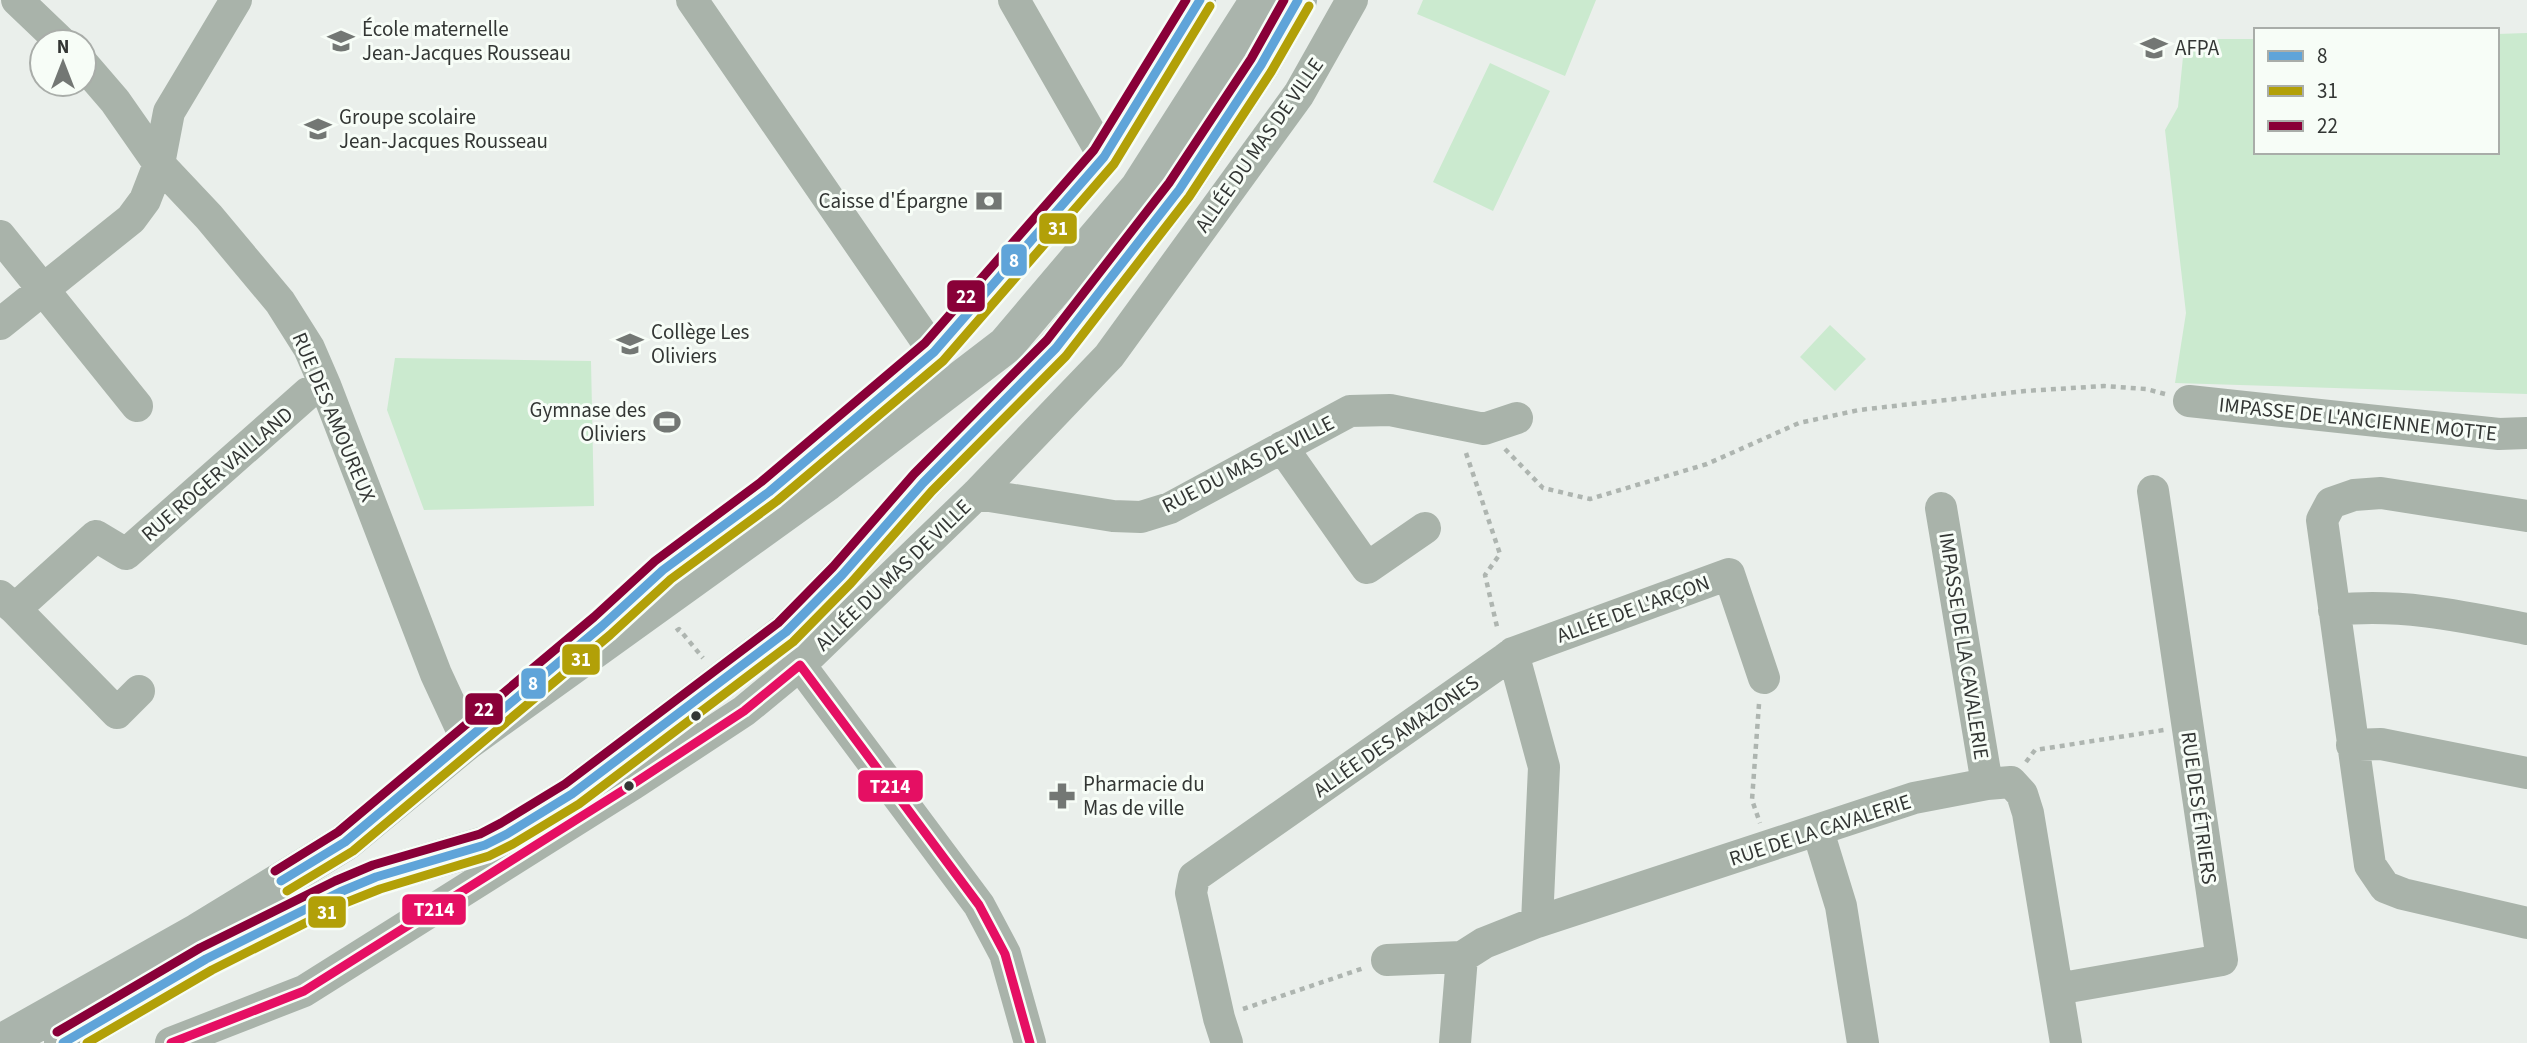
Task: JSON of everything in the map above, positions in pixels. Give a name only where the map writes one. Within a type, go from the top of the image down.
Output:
[{"type":"main road","points":[[1,1043],[198,932],[345,842],[467,741],[827,482],[1006,345],[1139,188],[1258,0]]},
{"type":"main road","points":[[63,1043],[206,960],[340,892],[376,877],[485,845],[507,834],[572,794],[786,632],[931,474],[1056,348],[1179,190],[1255,75],[1298,0]]},
{"type":"street","points":[[17,0],[46,28]]},
{"type":"street","points":[[0,324],[131,219],[145,200],[159,164],[169,112],[236,0]]},
{"type":"street","points":[[692,0],[934,352]]},
{"type":"street","points":[[1014,0],[1104,157]]},
{"type":"street","points":[[467,741],[603,626],[663,570],[769,492],[934,352],[1048,225],[1104,157],[1200,0]]},
{"type":"street","name":"ALLÉE DU MAS DE VILLE","points":[[172,1043],[304,990],[644,777],[744,711],[800,665],[977,494],[1109,356],[1299,94],[1352,0]]},
{"type":"street","name":"RUE DES AMOUREUX","points":[[98,81],[159,164],[209,217],[280,302],[309,348],[436,674],[467,741]]},
{"type":"street","points":[[0,236],[136,406]]},
{"type":"street","name":"RUE ROGER VAILLAND","points":[[139,691],[117,713],[7,603],[96,536],[126,554],[308,393],[325,385]]},
{"type":"street","name":"IMPASSE DE L'ANCIENNE MOTTE","points":[[2189,401],[2499,434],[2527,433]]},
{"type":"street","name":"RUE DU MAS DE VILLE","points":[[977,494],[1112,516],[1141,517],[1170,508],[1350,411],[1390,410],[1471,426],[1517,418]]},
{"type":"street","points":[[1282,447],[1367,568],[1425,528]]},
{"type":"street","name":"RUE DES ÉTRIERS","points":[[2057,989],[2222,960],[2153,491]]},
{"type":"street","points":[[2527,516],[2381,493],[2354,495],[2331,503],[2322,520],[2370,865],[2385,887],[2403,894],[2527,923]]},
{"type":"street","name":"IMPASSE DE LA CAVALERIE","points":[[1941,508],[1999,783]]},
{"type":"street","name":"ALLÉE DE L'ARÇON","points":[[1509,656],[1730,574],[1764,678]]},
{"type":"street","points":[[2334,610],[2370,606],[2424,610],[2527,629]]},
{"type":"street","points":[[1509,656],[1544,767],[1537,922]]},
{"type":"street","name":"ALLÉE DES AMAZONES","points":[[1223,1030],[1191,892],[1194,877],[1509,656]]},
{"type":"street","points":[[800,665],[979,905],[1004,954],[1030,1043]]},
{"type":"street","points":[[2352,745],[2381,744],[2527,773]]},
{"type":"street","points":[[1999,783],[2022,794],[2028,813],[2066,1043]]},
{"type":"street","name":"RUE DE LA CAVALERIE","points":[[1462,957],[1483,943],[1537,922],[1914,798],[1999,783]]},
{"type":"street","points":[[1818,831],[1842,906],[1863,1043]]},
{"type":"street","points":[[1387,960],[1462,957],[1455,1043]]},
{"type":"path","points":[[1471,426],[1542,488],[1590,499],[1707,464],[1799,423],[1859,410],[2025,391],[2104,386],[2146,389],[2189,401]]},
{"type":"path","points":[[1471,426],[1468,460],[1500,554],[1485,575],[1509,656]]},
{"type":"path","points":[[668,637],[678,629],[723,681]]},
{"type":"path","points":[[1764,678],[1759,698],[1752,800],[1768,847]]},
{"type":"path","points":[[1999,783],[2035,750],[2187,726]]},
{"type":"path","points":[[1223,1030],[1387,960]]},
{"type":"green space","points":[[1423,0],[1596,0],[1565,76],[1417,14]]},
{"type":"green space","points":[[2527,33],[2527,394],[2175,383],[2186,313],[2165,130],[2178,107],[2183,57],[2190,39],[2254,39],[2254,154],[2499,154],[2499,34]]},
{"type":"green space","points":[[1490,63],[1550,91],[1493,211],[1433,182]]},
{"type":"green space","points":[[1830,325],[1866,359],[1835,391],[1800,357]]},
{"type":"green space","points":[[395,358],[591,361],[594,506],[424,510],[387,410]]},
{"type":"transit line","name":"22","points":[[275,871],[338,832],[594,617],[655,561],[761,482],[925,343],[1094,150],[1186,0]]},
{"type":"transit line","name":"8","points":[[281,881],[345,842],[602,626],[663,570],[769,492],[934,352],[1104,157],[1200,0]]},
{"type":"transit line","name":"22","points":[[57,1032],[200,948],[335,881],[373,865],[480,834],[501,823],[565,784],[778,623],[833,567],[914,474],[1047,340],[1169,183],[1251,59],[1284,0]]},
{"type":"transit line","name":"8","points":[[63,1043],[206,959],[340,892],[376,877],[485,845],[507,834],[572,794],[786,632],[842,575],[923,483],[1056,348],[1179,190],[1261,65],[1298,0]]},
{"type":"transit line","name":"31","points":[[287,891],[353,851],[610,635],[671,579],[777,501],[943,361],[1114,164],[1210,6]]},
{"type":"transit line","name":"31","points":[[87,1043],[212,970],[345,903],[380,889],[489,856],[513,844],[579,804],[793,642],[851,583],[932,491],[1066,356],[1189,197],[1271,72],[1309,6]]},
{"type":"transit line","name":"T214","points":[[171,1043],[304,991],[633,784],[744,711],[800,665],[979,905],[1005,954],[1030,1043]]},
{"type":"place","name":"École maternelle Jean-Jacques Rousseau","points":[[341,41]]},
{"type":"place","name":"AFPA","points":[[2154,48]]},
{"type":"place","name":"Groupe scolaire Jean-Jacques Rousseau","points":[[318,129]]},
{"type":"place","name":"Caisse d'Épargne","points":[[989,201]]},
{"type":"place","name":"Collège Les Oliviers","points":[[630,344]]},
{"type":"place","name":"Gymnase des Oliviers","points":[[667,422]]},
{"type":"place","name":"Pharmacie du Mas de ville","points":[[1062,796]]}]
